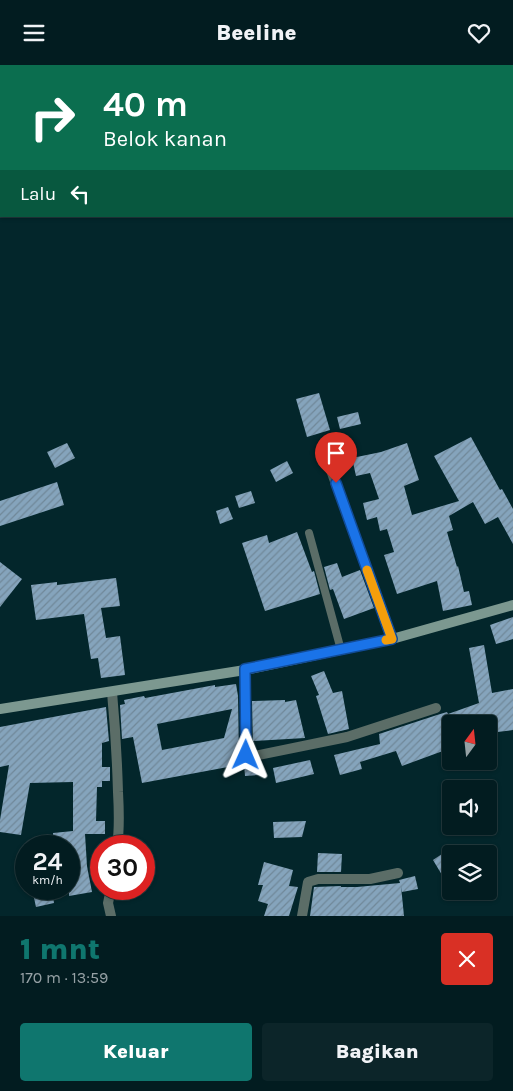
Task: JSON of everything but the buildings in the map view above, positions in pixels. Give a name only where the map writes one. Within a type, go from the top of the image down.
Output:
[{"type":"main road","points":[[0,709],[245,669],[341,650],[392,639],[513,605]]},
{"type":"street","points":[[323,448],[392,639]]},
{"type":"street","points":[[245,669],[245,748],[246,755],[249,757],[347,737],[436,708]]},
{"type":"street","points":[[112,692],[118,767],[119,835]]},
{"type":"street","points":[[302,916],[308,882],[318,879],[370,879],[398,873]]},
{"type":"street","points":[[109,900],[111,916]]},
{"type":"lane","points":[[309,533],[341,650]]},
{"type":"slow traffic","points":[[367,570],[392,639],[386,640]]},
{"type":"route","points":[[246,755],[245,669],[392,639],[336,483]]}]
